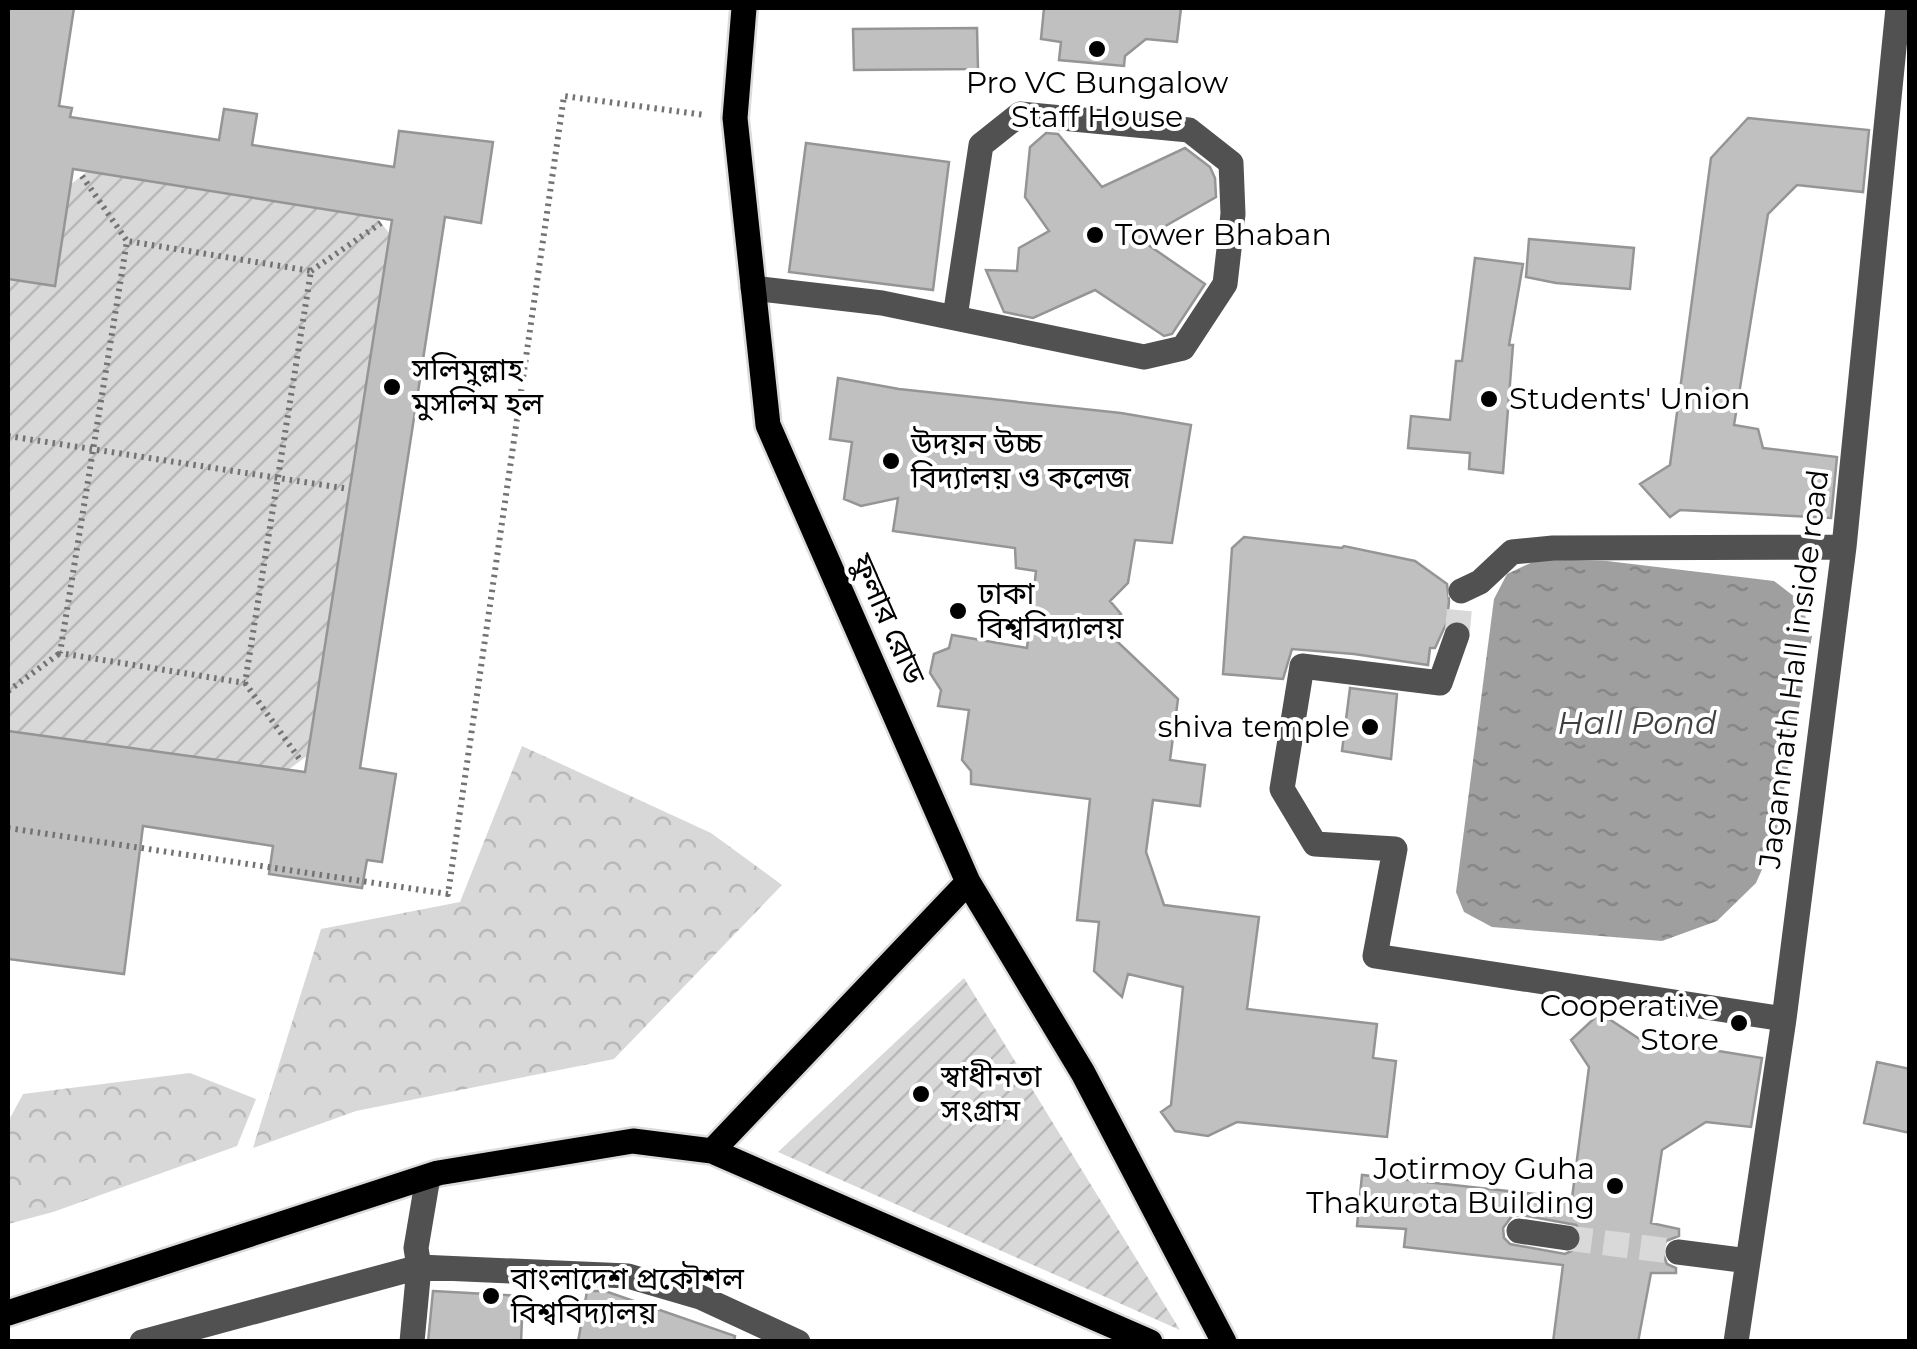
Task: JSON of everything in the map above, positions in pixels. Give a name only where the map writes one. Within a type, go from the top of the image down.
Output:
[{"type":"main road","name":"ফুলার রোড","points":[[744,8],[735,118],[768,424],[968,882],[1083,1073],[1224,1342]]},
{"type":"main road","points":[[712,1152],[968,882]]},
{"type":"main road","points":[[8,1313],[428,1177],[632,1141],[712,1152],[1150,1342]]},
{"type":"lane","name":"Jagannath Hall inside road","points":[[1743,1340],[1748,1261],[1784,1019],[1844,546],[1898,8]]},
{"type":"lane","points":[[753,288],[956,317],[1144,357],[1183,348],[1225,284],[1233,214],[1231,163],[1189,130],[1020,114],[981,145],[956,317]]},
{"type":"lane","points":[[1461,591],[1480,582],[1512,552],[1553,548],[1844,546]]},
{"type":"lane","points":[[1457,635],[1440,683],[1302,666],[1282,788],[1315,844],[1395,849],[1375,956],[1784,1019]]},
{"type":"lane","points":[[412,1342],[416,1248],[428,1177]]},
{"type":"lane","points":[[1519,1231],[1567,1238]]},
{"type":"lane","points":[[1678,1252],[1748,1261]]},
{"type":"lane","points":[[142,1342],[418,1267],[628,1276],[798,1342]]},
{"type":"path","points":[[8,828],[448,894],[564,96],[735,118]]},
{"type":"path","points":[[8,691],[60,653],[127,241],[82,176]]},
{"type":"path","points":[[127,241],[311,271],[381,223]]},
{"type":"path","points":[[244,683],[311,271]]},
{"type":"path","points":[[8,436],[350,489]]},
{"type":"path","points":[[60,653],[244,683],[301,761]]},
{"type":"green space","points":[[88,171],[376,217],[390,234],[307,756],[288,770],[8,731],[8,279],[55,286],[71,184]]},
{"type":"green space","points":[[522,746],[711,833],[782,885],[614,1059],[356,1111],[253,1148],[321,929],[460,902]]},
{"type":"green space","points":[[964,978],[1180,1330],[778,1152]]},
{"type":"green space","points":[[190,1073],[256,1099],[237,1146],[53,1212],[8,1224],[8,1122],[23,1094]]},
{"type":"water","name":"Hall Pond","points":[[1539,559],[1607,561],[1774,581],[1800,601],[1812,636],[1775,840],[1756,883],[1717,921],[1662,941],[1492,927],[1464,912],[1456,892],[1494,599],[1507,574]]},
{"type":"building","name":"সলিমুল্লাহ মুসলিম হল","points":[[8,8],[74,8],[59,106],[72,108],[70,117],[219,140],[224,109],[257,114],[252,145],[394,167],[399,131],[493,142],[481,223],[445,217],[360,768],[396,774],[382,862],[367,860],[362,888],[269,874],[273,846],[143,826],[124,974],[8,959],[8,731],[305,772],[392,220],[73,169],[55,286],[8,279]]},
{"type":"building","name":"Pro VC Bungalow Staff House","points":[[1044,8],[1181,8],[1177,42],[1146,39],[1125,56],[1124,66],[1059,60],[1061,42],[1041,39]]},
{"type":"building","points":[[977,28],[978,69],[854,70],[853,29]]},
{"type":"building","points":[[1748,118],[1869,130],[1863,192],[1797,185],[1768,214],[1734,425],[1758,429],[1763,448],[1837,457],[1831,518],[1680,510],[1670,517],[1640,484],[1670,465],[1711,158]]},
{"type":"building","name":"Tower Bhaban","points":[[1046,133],[1058,134],[1102,187],[1185,148],[1210,167],[1216,197],[1141,240],[1205,284],[1172,334],[1164,336],[1095,290],[1033,318],[1004,312],[986,270],[1017,271],[1019,248],[1049,231],[1025,197],[1030,147]]},
{"type":"building","points":[[806,143],[949,162],[933,290],[789,272]]},
{"type":"building","points":[[1529,239],[1634,248],[1630,289],[1526,277]]},
{"type":"building","name":"Students' Union","points":[[1475,258],[1523,264],[1509,345],[1513,345],[1503,473],[1469,469],[1470,453],[1408,448],[1411,416],[1450,420],[1456,361],[1462,361]]},
{"type":"building","points":[[838,378],[1191,425],[1172,543],[1135,540],[1128,583],[1110,601],[1121,614],[1105,630],[1178,699],[1170,760],[1205,765],[1200,806],[1153,800],[1146,852],[1164,905],[1259,917],[1247,1009],[1377,1024],[1373,1058],[1396,1061],[1387,1137],[1237,1122],[1208,1136],[1175,1131],[1161,1112],[1171,1105],[1183,987],[1128,974],[1122,997],[1094,971],[1099,922],[1077,920],[1090,799],[971,784],[971,771],[962,760],[969,710],[938,706],[941,690],[930,673],[934,654],[949,648],[952,635],[1027,648],[1036,571],[1016,568],[1015,548],[893,531],[898,498],[861,506],[844,499],[852,442],[830,439]]},
{"type":"building","points":[[1244,537],[1344,546],[1415,561],[1447,584],[1447,622],[1435,648],[1430,648],[1428,665],[1292,649],[1283,679],[1223,674],[1232,548]]},
{"type":"building","name":"shiva temple","points":[[1350,688],[1397,694],[1391,759],[1342,751]]},
{"type":"building","name":"Jotirmoy Guha Thakurota Building","points":[[1600,1013],[1638,1038],[1762,1058],[1751,1127],[1706,1122],[1662,1150],[1651,1223],[1679,1229],[1679,1236],[1666,1241],[1662,1251],[1676,1273],[1651,1273],[1638,1342],[1553,1342],[1563,1265],[1404,1247],[1406,1229],[1357,1226],[1362,1175],[1572,1198],[1589,1067],[1571,1040]],"holes":[[[1512,1216],[1576,1225],[1582,1233],[1580,1247],[1565,1254],[1510,1244],[1504,1238],[1503,1228]]]},
{"type":"building","points":[[1877,1062],[1910,1069],[1910,1133],[1864,1123]]},
{"type":"building","points":[[433,1291],[523,1296],[521,1342],[428,1342]]},
{"type":"building","points":[[587,1291],[605,1291],[735,1336],[734,1342],[578,1342]]},
{"type":"tunnel","points":[[1457,635],[1461,591]]},
{"type":"tunnel","points":[[1567,1238],[1678,1252]]},
{"type":"place","name":"Pro VC Bungalow Staff House","points":[[1097,49]]},
{"type":"place","name":"Tower Bhaban","points":[[1095,235]]},
{"type":"place","name":"সলিমুল্লাহ মুসলিম হল","points":[[392,387]]},
{"type":"place","name":"Students' Union","points":[[1489,399]]},
{"type":"place","name":"উদয়ন উচ্চ বিদ্যালয় ও কলেজ","points":[[891,461]]},
{"type":"place","name":"ঢাকা বিশ্ববিদ্যালয়","points":[[958,611]]},
{"type":"place","name":"shiva temple","points":[[1370,727]]},
{"type":"place","name":"Cooperative Store","points":[[1739,1023]]},
{"type":"place","name":"স্বাধীনতা সংগ্রাম","points":[[921,1094]]},
{"type":"place","name":"Jotirmoy Guha Thakurota Building","points":[[1615,1186]]},
{"type":"place","name":"বাংলাদেশ প্রকৌশল বিশ্ববিদ্যালয়","points":[[491,1296]]}]
